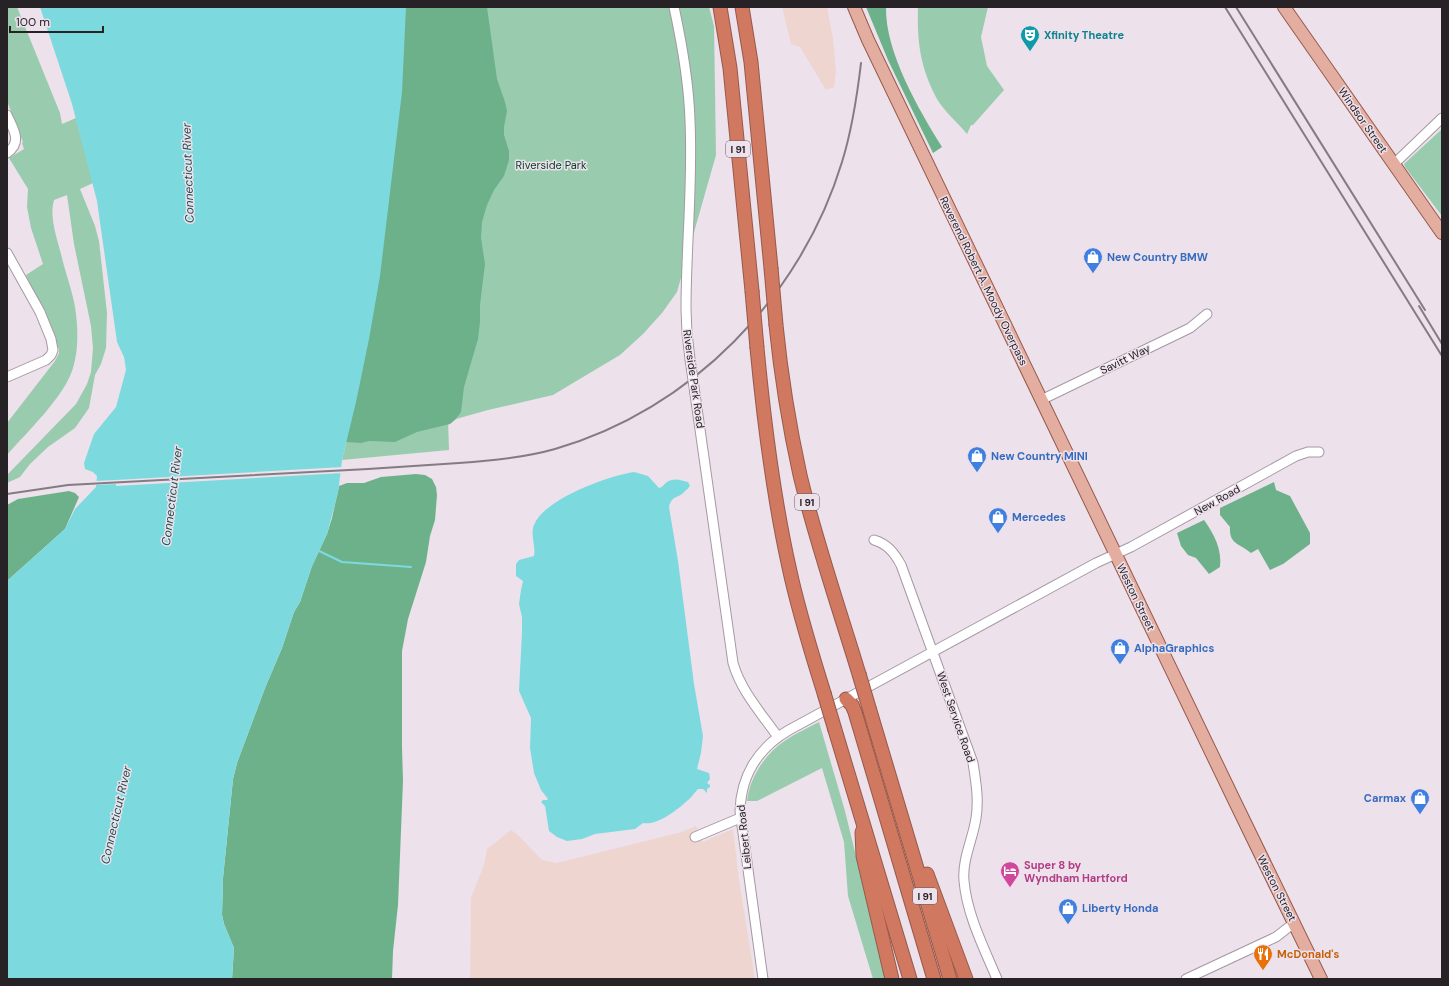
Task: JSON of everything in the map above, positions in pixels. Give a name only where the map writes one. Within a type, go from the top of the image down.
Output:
[{"type":"highway","name":"I 91","points":[[720,7],[730,68],[767,441],[780,521],[796,597],[910,979]]},
{"type":"highway","name":"I 91","points":[[742,7],[751,62],[770,268],[784,391],[801,476],[810,512],[950,979]]},
{"type":"highway","points":[[927,979],[846,714],[844,706],[846,699],[852,705],[855,712],[934,979]]},
{"type":"highway","points":[[900,814],[913,835],[966,979]]},
{"type":"highway","points":[[863,822],[863,856],[892,979]]},
{"type":"main road","name":"Reverend Robert A. Moody Overpass","points":[[854,7],[871,48],[1115,554]]},
{"type":"main road","name":"Windsor Street","points":[[1285,7],[1442,233]]},
{"type":"main road","name":"Weston Street","points":[[1115,554],[1322,979]]},
{"type":"street","name":"Riverside Park Road","points":[[674,7],[684,60],[690,120],[691,160],[686,309],[687,333],[733,663],[744,690],[778,737]]},
{"type":"street","points":[[7,115],[15,136],[16,145],[7,153]]},
{"type":"street","points":[[1394,164],[1442,118]]},
{"type":"street","points":[[7,253],[40,312],[53,348],[52,353],[46,360],[7,378]]},
{"type":"street","name":"Savitt Way","points":[[1041,400],[1190,328],[1207,314]]},
{"type":"street","name":"New Road","points":[[1115,554],[1131,547],[1300,454],[1311,451],[1319,452]]},
{"type":"street","name":"West Service Road","points":[[874,540],[891,549],[901,565],[973,763],[978,795],[976,818],[965,862],[964,881],[970,911],[997,979]]},
{"type":"street","name":"Weston Street","points":[[846,699],[1115,554]]},
{"type":"street","name":"Leibert Road","points":[[763,979],[740,818],[741,798],[747,775],[760,754],[778,737],[846,699]]},
{"type":"street","points":[[695,836],[740,818]]},
{"type":"street","points":[[1186,979],[1276,937],[1294,923]]},
{"type":"shaded area","points":[[782,7],[827,7],[833,39],[836,72],[834,87],[826,90],[800,47],[791,44]]},
{"type":"shaded area","points":[[696,826],[703,842],[733,829],[739,880],[755,979],[470,979],[471,898],[484,865],[487,849],[511,830],[518,835],[542,860],[557,863],[682,832]]},
{"type":"green space","points":[[7,7],[17,7],[60,113],[62,124],[76,118],[93,183],[80,189],[95,226],[99,241],[107,313],[106,348],[101,364],[95,375],[89,408],[75,428],[48,447],[30,464],[20,477],[7,483],[7,475],[76,404],[87,384],[91,372],[93,348],[91,326],[74,244],[67,195],[54,200],[52,213],[75,307],[77,338],[75,360],[69,379],[54,402],[7,455],[7,423],[55,361],[59,353],[59,349],[26,275],[43,264],[31,228],[27,207],[28,189],[9,158],[24,149],[23,142],[7,101]]},
{"type":"green space","points":[[387,7],[487,7],[497,79],[507,111],[504,135],[509,151],[509,160],[504,176],[494,190],[487,205],[482,222],[481,238],[485,264],[480,305],[480,322],[478,339],[464,387],[461,412],[450,424],[417,432],[395,442],[345,442]]},
{"type":"green space","name":"Riverside Park","points":[[406,7],[709,7],[714,26],[716,155],[677,292],[662,313],[643,334],[620,355],[553,395],[456,419],[458,416],[448,418],[449,450],[342,460],[356,402]]},
{"type":"green space","points":[[866,7],[886,7],[887,24],[897,61],[923,116],[942,147],[933,153],[888,60]]},
{"type":"green space","points":[[918,7],[988,7],[981,37],[987,66],[1004,90],[973,125],[971,125],[967,134],[940,103],[931,87],[923,65],[919,43]]},
{"type":"green space","points":[[1442,129],[1442,216],[1404,164]]},
{"type":"green space","points":[[416,474],[425,475],[432,479],[436,487],[437,495],[435,520],[430,536],[426,562],[408,619],[402,651],[403,781],[398,905],[393,951],[392,979],[232,979],[234,948],[222,915],[223,878],[233,779],[237,763],[265,688],[282,648],[294,612],[300,602],[312,566],[327,534],[339,486],[347,483],[364,483],[381,477]]},
{"type":"green space","points":[[1274,482],[1276,490],[1290,496],[1310,533],[1310,544],[1283,564],[1270,570],[1258,549],[1251,553],[1233,540],[1230,533],[1230,527],[1220,515],[1220,508]]},
{"type":"green space","points":[[69,491],[75,493],[79,497],[65,529],[7,581],[7,505],[18,499]]},
{"type":"green space","points":[[1204,520],[1214,536],[1220,554],[1220,567],[1209,574],[1196,558],[1188,555],[1181,546],[1177,533]]},
{"type":"green space","points":[[819,722],[845,811],[886,979],[873,979],[848,896],[844,842],[822,768],[757,801],[747,801],[755,774],[766,758],[779,745],[790,737]]},
{"type":"water","name":"Connecticut River","points":[[40,7],[406,7],[402,92],[380,276],[356,402],[342,460],[338,493],[327,534],[312,566],[300,602],[294,612],[282,648],[265,688],[237,763],[233,779],[223,878],[222,915],[234,948],[232,979],[7,979],[7,581],[65,529],[75,509],[96,487],[97,476],[93,472],[85,469],[84,463],[94,434],[116,407],[126,370],[124,357],[117,342],[97,201],[72,104]]},
{"type":"water","points":[[634,472],[648,476],[659,488],[667,482],[676,480],[688,482],[690,486],[683,493],[672,500],[669,507],[678,561],[694,684],[703,736],[697,769],[709,773],[710,779],[707,783],[710,787],[707,789],[707,793],[703,789],[698,789],[678,809],[660,820],[643,823],[635,829],[595,834],[582,839],[567,841],[557,837],[549,831],[545,806],[541,802],[548,799],[541,790],[534,773],[530,748],[531,718],[519,691],[522,617],[519,604],[523,581],[516,576],[516,564],[519,560],[534,556],[534,525],[540,515],[550,506],[578,490],[609,478]]},
{"type":"pier","points":[[343,467],[343,473],[116,486],[116,484],[95,485],[95,481]]},
{"type":"waterway","points":[[317,550],[342,562],[411,567]]},
{"type":"railway","points":[[1225,7],[1442,356]]},
{"type":"railway","points":[[1236,7],[1425,310]]},
{"type":"railway","points":[[7,494],[68,485],[368,469],[495,460],[531,455],[555,449],[605,431],[651,407],[695,377],[734,342],[769,302],[799,258],[823,211],[842,162],[849,138],[861,63]]},
{"type":"railway","points":[[1419,306],[1442,344]]},
{"type":"place","name":"Xfinity Theatre","points":[[1030,52]]},
{"type":"place","name":"New Country BMW","points":[[1093,274]]},
{"type":"place","name":"New Country MINI","points":[[977,473]]},
{"type":"place","name":"Mercedes","points":[[998,534]]},
{"type":"place","name":"AlphaGraphics","points":[[1120,665]]},
{"type":"place","name":"Carmax","points":[[1420,815]]},
{"type":"place","name":"Super 8 by Wyndham Hartford","points":[[1010,888]]},
{"type":"place","name":"Liberty Honda","points":[[1068,925]]},
{"type":"place","name":"McDonald's","points":[[1263,971]]}]
